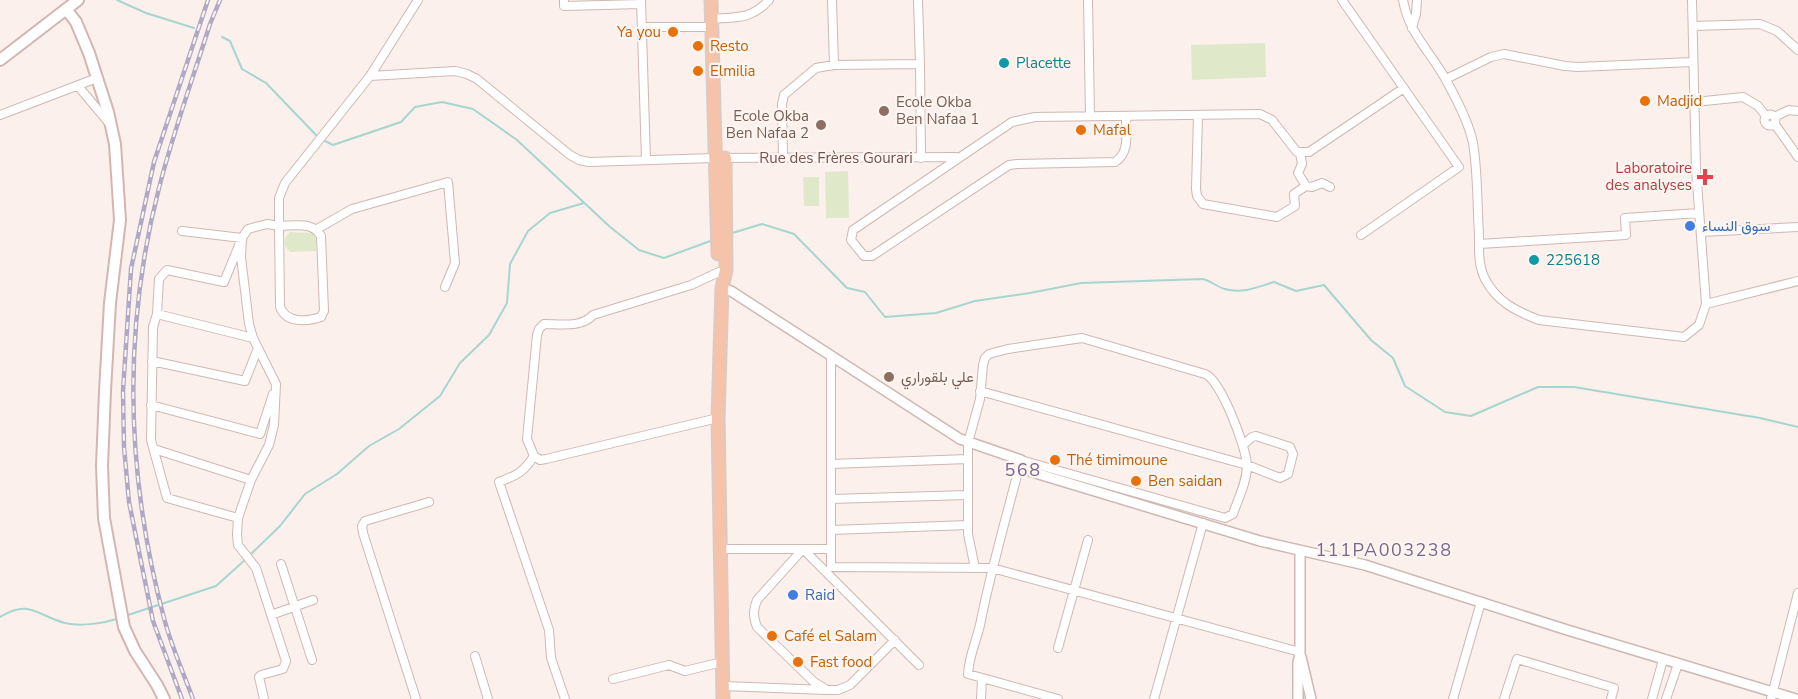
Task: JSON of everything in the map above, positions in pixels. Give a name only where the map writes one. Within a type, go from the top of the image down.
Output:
[{"type":"main road","points":[[0,60],[78,0]]},
{"type":"main road","points":[[711,0],[722,255],[718,418],[723,693]]},
{"type":"main road","points":[[66,9],[76,22],[89,53],[115,144],[120,220],[109,325],[102,491],[110,557],[124,627],[135,651],[164,699]]},
{"type":"main road","points":[[722,255],[719,272],[722,288]]},
{"type":"street","points":[[238,518],[167,498],[151,440],[153,327],[157,314],[159,279],[167,270],[224,282],[248,229],[267,224],[279,226],[311,226],[317,229],[321,236],[324,311],[321,317],[294,320],[287,318],[280,307],[279,226],[279,204],[281,190],[370,76],[418,0]]},
{"type":"street","points":[[564,0],[564,6],[641,2],[646,160]]},
{"type":"street","points":[[642,27],[711,23],[747,16],[758,11],[769,0]]},
{"type":"street","points":[[832,0],[834,65]]},
{"type":"street","points":[[918,0],[921,158]]},
{"type":"street","points":[[1088,0],[1090,116]]},
{"type":"street","points":[[1342,0],[1459,167],[1361,235]]},
{"type":"street","points":[[1403,0],[1412,28],[1446,79],[1473,143],[1480,267],[1492,291],[1517,312],[1539,320],[1684,337],[1699,324],[1706,304],[1696,169],[1692,0]]},
{"type":"street","points":[[1412,28],[1417,0]]},
{"type":"street","points":[[1693,26],[1760,24],[1777,31],[1798,50]]},
{"type":"street","points":[[1446,79],[1491,57],[1504,54],[1578,67],[1692,62]]},
{"type":"street","points":[[783,159],[782,104],[784,95],[816,68],[834,65],[920,64]]},
{"type":"street","name":"Rue des Frères Gourari","points":[[370,76],[455,71],[467,74],[477,79],[579,160],[588,162],[719,158],[958,157]]},
{"type":"street","points":[[0,115],[97,78]]},
{"type":"street","points":[[78,86],[109,123]]},
{"type":"street","points":[[1300,153],[1309,152],[1404,88]]},
{"type":"street","points":[[1695,102],[1743,97],[1758,106],[1771,118],[1798,157]]},
{"type":"street","points":[[1771,118],[1789,110],[1798,111]]},
{"type":"street","points":[[1198,116],[1196,189],[1197,196],[1203,204],[1277,217],[1295,206],[1294,194],[1306,186],[1312,187],[1322,183],[1330,187]]},
{"type":"street","points":[[1126,117],[1126,147],[1124,154],[1114,162],[1010,165],[872,256],[864,256],[851,240],[852,230],[958,157],[1012,122],[1035,117],[1267,116],[1300,153],[1302,164],[1298,173],[1306,186]]},
{"type":"street","points":[[317,229],[352,209],[448,182],[455,263],[445,287]]},
{"type":"street","points":[[1479,244],[1626,235],[1625,218],[1699,213]]},
{"type":"street","points":[[1701,232],[1798,227]]},
{"type":"street","points":[[183,231],[242,238]]},
{"type":"street","points":[[242,238],[243,286],[253,338],[276,384],[274,425],[238,518],[238,545],[256,568],[286,662],[283,669],[259,677],[264,699]]},
{"type":"street","points":[[718,418],[540,460],[534,456],[527,439],[539,329],[544,324],[582,323],[593,315],[691,285],[719,272]]},
{"type":"street","points":[[1706,304],[1798,281]]},
{"type":"street","points":[[722,288],[731,291],[960,440],[968,443],[1021,459],[1225,518],[1233,514],[1243,487],[1246,465],[1243,445],[1218,385],[1211,376],[1082,338],[1001,350],[989,354],[983,365],[980,391],[968,443],[968,534],[975,568]]},
{"type":"street","points":[[157,314],[253,338]]},
{"type":"street","points":[[152,361],[245,381],[258,348]]},
{"type":"street","points":[[831,357],[831,567],[993,568],[1300,653]]},
{"type":"street","points":[[151,405],[260,434],[276,384]]},
{"type":"street","points":[[980,391],[1246,465],[1280,478],[1288,474],[1293,450],[1290,447],[1256,436],[1243,445]]},
{"type":"street","points":[[154,449],[251,480]]},
{"type":"street","points":[[534,456],[525,470],[499,482],[549,630],[551,658],[565,699]]},
{"type":"street","points":[[831,464],[968,459]]},
{"type":"street","points":[[1021,459],[1027,469],[1032,472],[1300,551],[1352,561],[1772,696],[1796,699]]},
{"type":"street","points":[[1021,459],[979,629],[969,660],[968,674],[1058,699]]},
{"type":"street","points":[[831,499],[968,495]]},
{"type":"street","points":[[416,699],[362,526],[365,522],[429,502]]},
{"type":"street","points":[[1154,699],[1203,523]]},
{"type":"street","points":[[831,530],[968,525]]},
{"type":"street","points":[[1058,648],[1088,540]]},
{"type":"street","points":[[721,549],[831,549]]},
{"type":"street","points":[[803,549],[919,665]]},
{"type":"street","points":[[803,549],[757,600],[754,621],[757,627],[806,675],[827,690]]},
{"type":"street","points":[[1300,551],[1298,695],[1310,689]]},
{"type":"street","points":[[281,564],[312,660]]},
{"type":"street","points":[[1772,696],[1798,593]]},
{"type":"street","points":[[271,615],[313,600]]},
{"type":"street","points":[[1454,699],[1481,602]]},
{"type":"street","points":[[723,693],[838,690],[850,685],[895,640]]},
{"type":"street","points":[[1300,653],[1311,699]]},
{"type":"street","points":[[475,656],[488,699]]},
{"type":"street","points":[[1504,699],[1517,659],[1614,688],[1611,699]]},
{"type":"street","points":[[1653,699],[1663,660]]},
{"type":"street","points":[[613,679],[669,665],[685,671],[722,662]]},
{"type":"street","points":[[1666,699],[1678,664]]},
{"type":"street","points":[[981,699],[982,678]]},
{"type":"green space","points":[[1265,43],[1266,77],[1192,80],[1191,45]]},
{"type":"green space","points":[[848,171],[849,218],[826,218],[825,172]]},
{"type":"green space","points":[[803,177],[819,177],[819,206],[804,206]]},
{"type":"green space","points":[[290,232],[313,233],[316,236],[316,251],[290,252],[285,246],[285,238]]},
{"type":"waterway","points":[[117,0],[146,13],[194,28]]},
{"type":"waterway","points":[[222,37],[230,41],[242,69],[266,83],[318,137]]},
{"type":"waterway","points":[[323,140],[333,145],[401,122],[415,107],[442,102],[473,109],[517,140],[609,226],[639,250],[664,258],[713,240]]},
{"type":"waterway","points":[[250,555],[280,526],[305,494],[337,474],[369,446],[399,429],[440,396],[460,363],[489,335],[507,303],[510,264],[528,231],[550,213],[584,203]]},
{"type":"waterway","points":[[729,234],[762,224],[794,234],[847,288],[865,292],[885,317],[936,313],[975,301],[1081,283],[1203,279],[1222,288],[1238,291],[1274,282],[1296,291],[1324,285],[1371,340],[1393,358],[1405,386],[1445,412],[1471,416],[1538,387],[1574,387],[1760,418],[1798,427]]},
{"type":"waterway","points":[[125,616],[216,586],[246,559]]},
{"type":"waterway","points":[[0,617],[19,609],[26,609],[55,620],[78,625],[120,618]]},
{"type":"railway","points":[[182,699],[153,621],[129,502],[124,447],[123,391],[131,269],[154,162],[208,0]]},
{"type":"railway","points":[[193,699],[164,618],[151,564],[142,511],[133,403],[134,350],[147,242],[159,188],[183,106],[220,0]]},
{"type":"place","name":"Ya you","points":[[673,32]]},
{"type":"place","name":"Resto","points":[[698,46]]},
{"type":"place","name":"Placette","points":[[1004,63]]},
{"type":"place","name":"Elmilia","points":[[698,71]]},
{"type":"place","name":"Madjid","points":[[1645,101]]},
{"type":"place","name":"Ecole Okba Ben Nafaa 1","points":[[884,111]]},
{"type":"place","name":"Ecole Okba Ben Nafaa 2","points":[[821,125]]},
{"type":"place","name":"Mafal","points":[[1081,130]]},
{"type":"place","name":"Laboratoire des analyses","points":[[1705,177]]},
{"type":"place","name":"سوق النساء","points":[[1690,226]]},
{"type":"place","name":"225618","points":[[1534,260]]},
{"type":"place","name":"علي بلقوراري","points":[[889,377]]},
{"type":"place","name":"Thé timimoune","points":[[1055,460]]},
{"type":"place","name":"Ben saidan","points":[[1136,481]]},
{"type":"place","name":"Raid","points":[[793,595]]},
{"type":"place","name":"Café el Salam","points":[[772,636]]},
{"type":"place","name":"Fast food","points":[[798,662]]},
{"type":"district","name":"568","points":[[1023,470]]},
{"type":"district","name":"111PA003238","points":[[1384,550]]}]
